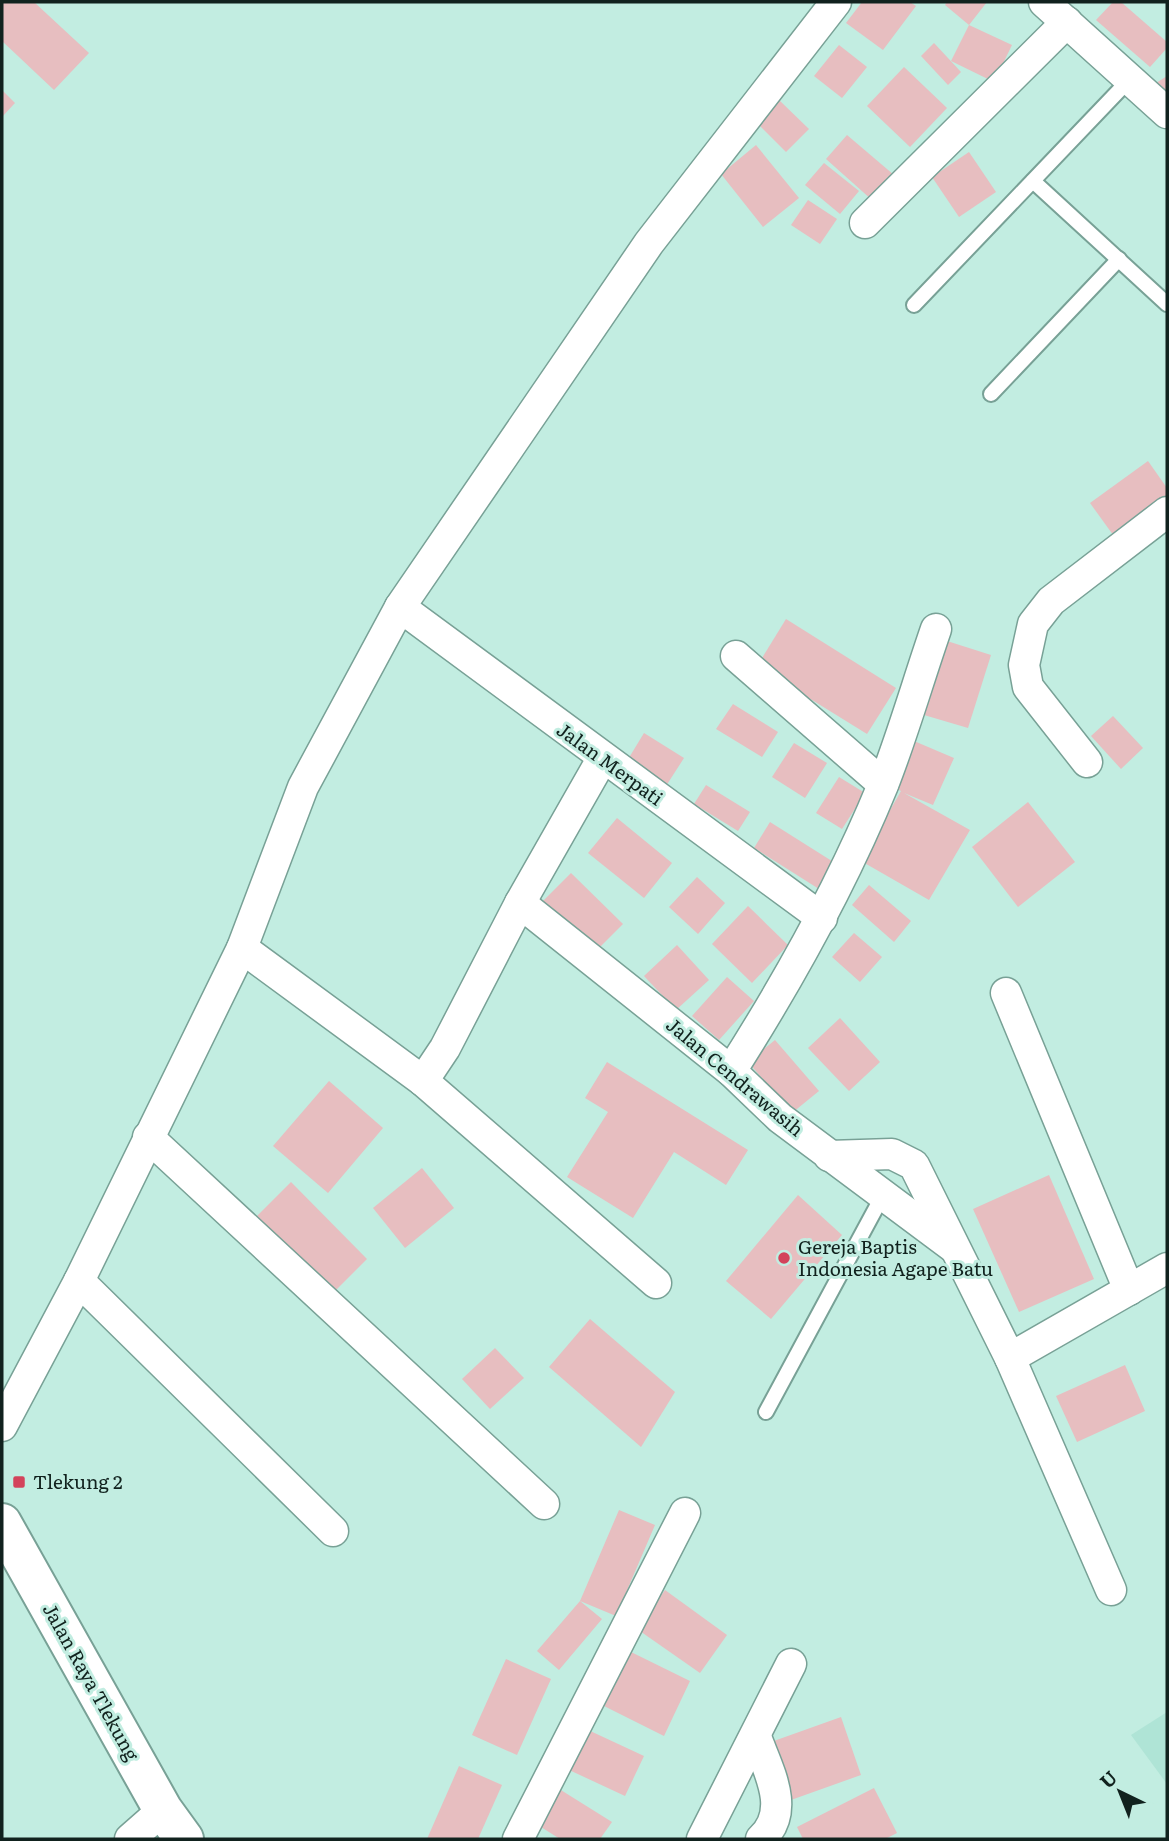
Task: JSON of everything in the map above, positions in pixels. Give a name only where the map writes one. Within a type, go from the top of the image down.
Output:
[{"type":"main road","name":"Jalan Raya Tlekung","points":[[2,1522],[174,1824]]},
{"type":"street","points":[[2,1426],[79,1281],[242,948],[303,787],[400,607],[649,243],[836,2]]},
{"type":"street","points":[[1044,2],[1167,113]]},
{"type":"street","points":[[865,223],[1068,22]]},
{"type":"street","points":[[1087,762],[1028,687],[1024,665],[1034,624],[1051,601],[1167,512]]},
{"type":"street","name":"Jalan Merpati","points":[[400,607],[602,759],[822,918]]},
{"type":"street","points":[[731,1071],[780,995],[822,918],[883,784],[936,629]]},
{"type":"street","points":[[736,656],[883,784]]},
{"type":"street","points":[[423,1081],[445,1048],[520,903],[602,759]]},
{"type":"street","name":"Jalan Cendrawasih","points":[[520,903],[731,1071],[780,1118],[953,1247]]},
{"type":"street","points":[[242,948],[423,1081],[656,1283]]},
{"type":"street","points":[[1006,993],[1129,1290]]},
{"type":"street","points":[[148,1137],[544,1504]]},
{"type":"street","points":[[829,1156],[892,1154],[904,1157],[914,1165],[1010,1358],[1111,1590]]},
{"type":"street","points":[[1010,1358],[1167,1268]]},
{"type":"street","points":[[79,1281],[334,1531]]},
{"type":"street","points":[[518,1839],[685,1513]]},
{"type":"street","points":[[702,1839],[791,1664]]},
{"type":"street","points":[[756,1737],[775,1790],[777,1813],[772,1829],[761,1839]]},
{"type":"street","points":[[130,1839],[174,1824]]},
{"type":"lane","points":[[914,305],[1130,79]]},
{"type":"lane","points":[[1033,181],[1167,304]]},
{"type":"lane","points":[[991,394],[1119,259]]},
{"type":"lane","points":[[766,1412],[883,1195]]},
{"type":"shaded area","points":[[1167,1712],[1167,1784],[1131,1735]]},
{"type":"building","points":[[2,2],[34,2],[89,53],[54,90],[2,41]]},
{"type":"building","points":[[862,2],[910,2],[916,6],[883,50],[846,23]]},
{"type":"building","points":[[947,2],[987,2],[969,25],[945,5]]},
{"type":"building","points":[[1113,2],[1121,2],[1167,42],[1167,48],[1150,67],[1096,20]]},
{"type":"building","points":[[969,25],[1012,45],[994,82],[951,61]]},
{"type":"building","points":[[934,43],[961,72],[948,85],[921,56]]},
{"type":"building","points":[[839,45],[867,67],[842,98],[814,76]]},
{"type":"building","points":[[904,67],[947,108],[910,147],[867,106]]},
{"type":"building","points":[[1167,76],[1167,100],[1156,83]]},
{"type":"building","points":[[2,90],[15,103],[2,117]]},
{"type":"building","points":[[778,99],[809,129],[786,152],[756,122]]},
{"type":"building","points":[[847,135],[894,175],[872,200],[826,159]]},
{"type":"building","points":[[756,145],[799,198],[763,227],[721,174]]},
{"type":"building","points":[[969,152],[996,192],[959,217],[932,177]]},
{"type":"building","points":[[824,163],[859,191],[840,214],[805,185]]},
{"type":"building","points":[[808,200],[837,219],[820,244],[791,225]]},
{"type":"building","points":[[1148,461],[1167,488],[1167,501],[1116,539],[1090,503]]},
{"type":"building","points":[[786,619],[896,688],[867,734],[757,666]]},
{"type":"building","points":[[947,641],[991,655],[968,728],[924,715]]},
{"type":"building","points":[[733,704],[778,732],[762,757],[716,729]]},
{"type":"building","points":[[1113,716],[1143,748],[1121,769],[1091,736]]},
{"type":"building","points":[[644,733],[684,758],[666,786],[627,761]]},
{"type":"building","points":[[914,741],[954,758],[933,805],[904,793],[970,830],[929,900],[861,861],[901,791],[893,787]]},
{"type":"building","points":[[794,743],[827,763],[805,798],[772,777]]},
{"type":"building","points":[[839,777],[865,793],[842,829],[816,813]]},
{"type":"building","points":[[706,785],[750,812],[738,831],[694,804]]},
{"type":"building","points":[[1028,802],[1075,862],[1018,907],[972,847]]},
{"type":"building","points":[[617,818],[672,863],[644,898],[588,853]]},
{"type":"building","points":[[770,822],[835,863],[819,889],[754,848]]},
{"type":"building","points":[[571,873],[623,924],[595,952],[543,901]]},
{"type":"building","points":[[697,877],[725,903],[698,934],[669,907]]},
{"type":"building","points":[[869,885],[911,921],[894,942],[852,905]]},
{"type":"building","points":[[748,906],[788,945],[752,983],[712,944]]},
{"type":"building","points":[[854,933],[882,957],[860,982],[832,957]]},
{"type":"building","points":[[677,945],[709,980],[676,1010],[644,976]]},
{"type":"building","points":[[727,977],[754,1001],[719,1040],[692,1016]]},
{"type":"building","points":[[840,1018],[880,1062],[849,1091],[808,1048]]},
{"type":"building","points":[[775,1040],[819,1091],[792,1113],[748,1062]]},
{"type":"building","points":[[607,1062],[748,1150],[726,1185],[674,1152],[633,1218],[567,1177],[608,1112],[585,1098]]},
{"type":"building","points":[[329,1081],[383,1128],[328,1193],[273,1146]]},
{"type":"building","points":[[422,1168],[454,1208],[405,1248],[373,1208]]},
{"type":"building","points":[[1049,1175],[1094,1279],[1019,1312],[973,1209]]},
{"type":"building","points":[[291,1182],[367,1259],[331,1295],[255,1218]]},
{"type":"building","name":"Gereja Baptis Indonesia Agape Batu","points":[[798,1195],[842,1235],[771,1319],[726,1281]]},
{"type":"building","points":[[590,1319],[675,1392],[641,1447],[549,1367]]},
{"type":"building","points":[[495,1348],[524,1378],[490,1409],[462,1379]]},
{"type":"building","points":[[1125,1365],[1145,1411],[1077,1442],[1056,1396]]},
{"type":"building","points":[[619,1510],[655,1525],[616,1616],[580,1601]]},
{"type":"building","points":[[665,1590],[727,1635],[700,1673],[637,1629]]},
{"type":"building","points":[[580,1601],[602,1619],[559,1670],[537,1651]]},
{"type":"building","points":[[629,1651],[690,1681],[664,1736],[602,1705]]},
{"type":"building","points":[[506,1659],[551,1679],[517,1755],[472,1735]]},
{"type":"building","points":[[841,1717],[861,1775],[791,1800],[771,1742]]},
{"type":"building","points":[[586,1729],[644,1756],[625,1796],[567,1769]]},
{"type":"building","points":[[459,1766],[502,1785],[478,1839],[427,1839]]},
{"type":"building","points":[[556,1787],[612,1822],[600,1839],[560,1839],[533,1822]]},
{"type":"building","points":[[874,1788],[897,1833],[885,1839],[803,1839],[797,1827]]},
{"type":"place","name":"Gereja Baptis Indonesia Agape Batu","points":[[784,1258]]},
{"type":"place","name":"Tlekung 2","points":[[19,1482]]}]
